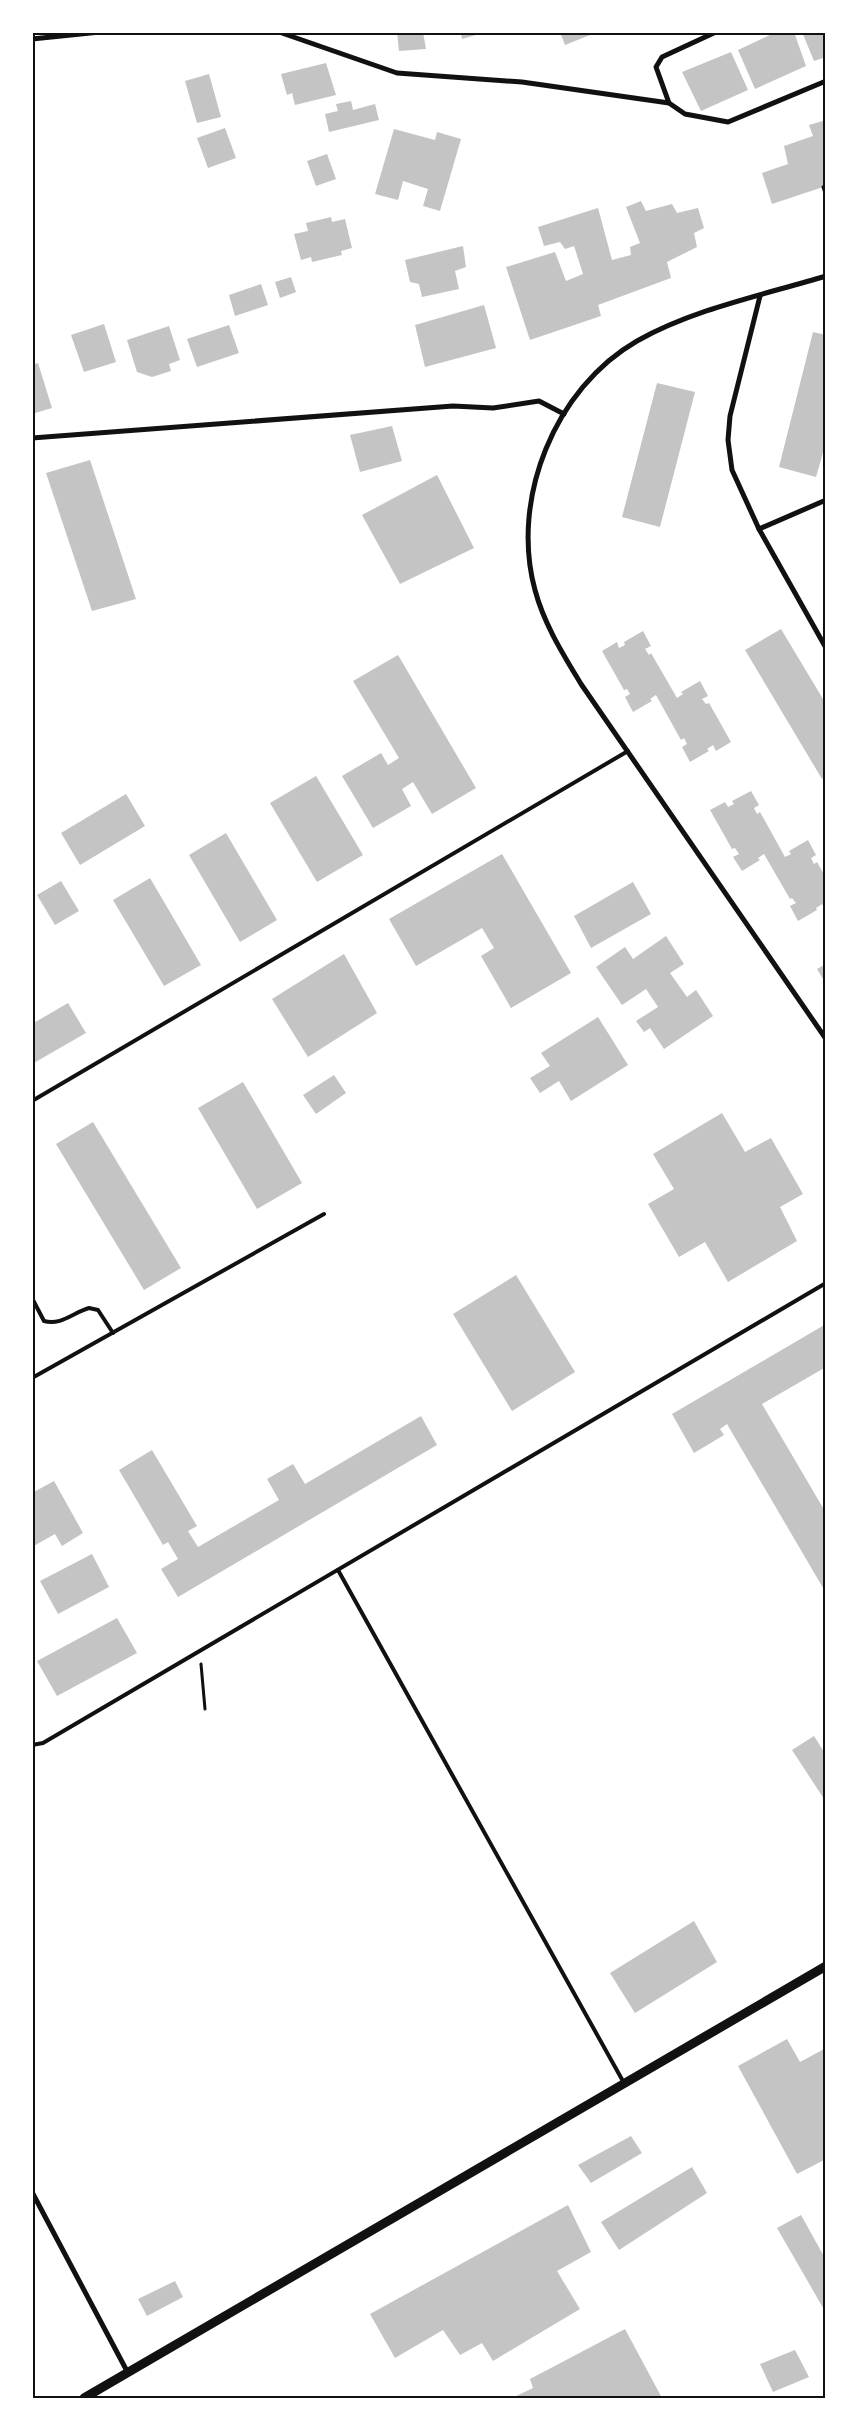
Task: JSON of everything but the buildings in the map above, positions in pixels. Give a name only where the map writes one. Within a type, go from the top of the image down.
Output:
[{"type":"street","points":[[32,39],[100,32]]},
{"type":"street","points":[[279,32],[397,73],[522,82],[669,103],[685,114],[728,122],[826,81]]},
{"type":"street","points":[[669,103],[656,67],[662,57],[716,32]]},
{"type":"street","points":[[826,276],[703,313],[663,328],[636,342],[611,359],[590,380],[564,414],[542,460],[532,500],[529,538],[534,588],[541,610],[556,644],[826,1039]]},
{"type":"street","points":[[760,296],[730,416],[728,440],[732,470],[759,529],[826,648]]},
{"type":"street","points":[[32,438],[453,406],[493,408],[539,401],[564,414]]},
{"type":"street","points":[[759,529],[826,500]]},
{"type":"street","points":[[84,2398],[826,1966]]},
{"type":"street","points":[[32,2192],[128,2373]]},
{"type":"lane","points":[[32,1101],[628,751]]},
{"type":"lane","points":[[32,1378],[324,1214]]},
{"type":"lane","points":[[32,1745],[43,1743],[826,1283]]},
{"type":"lane","points":[[32,1298],[44,1321],[52,1323],[60,1321],[89,1308],[98,1310],[113,1333]]},
{"type":"lane","points":[[338,1570],[625,2084]]},
{"type":"path","points":[[823,187],[826,196]]},
{"type":"path","points":[[200,1651],[205,1709]]}]
